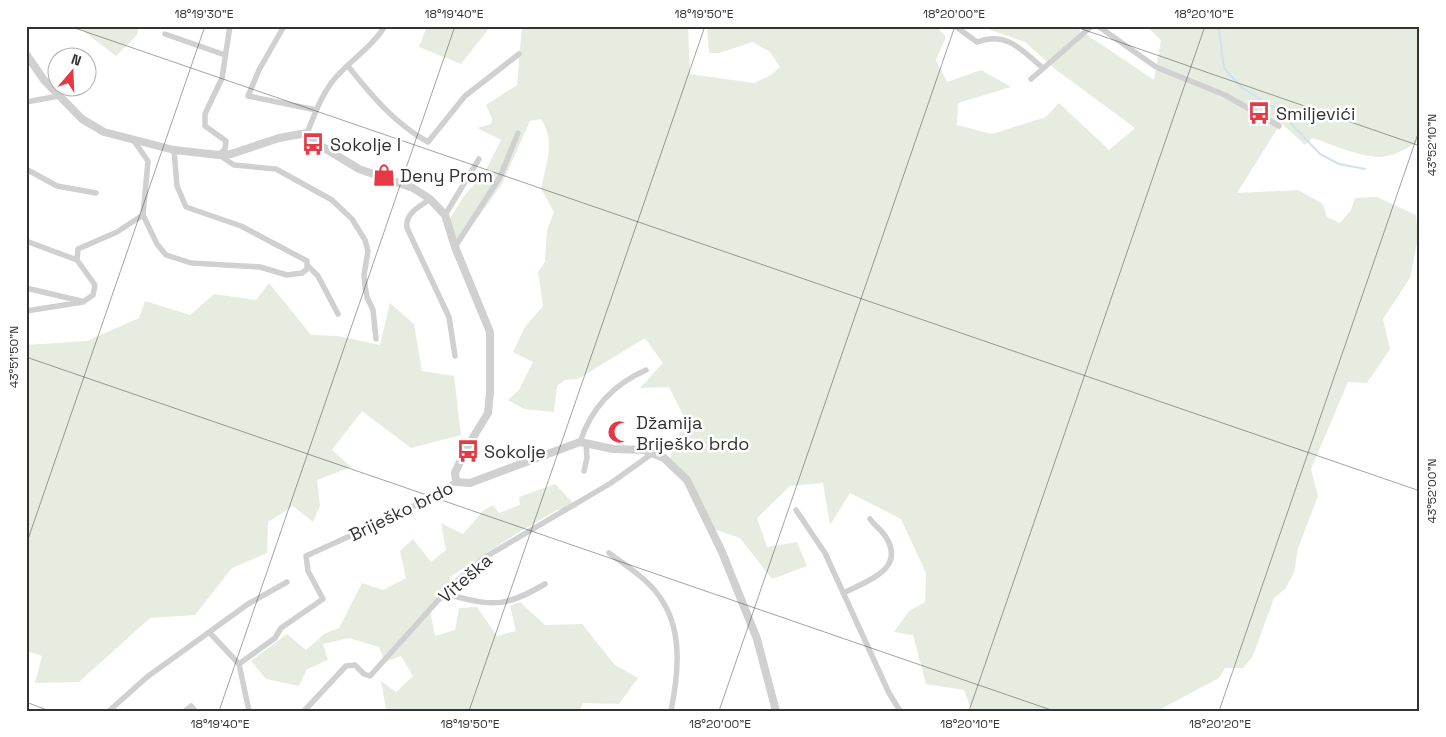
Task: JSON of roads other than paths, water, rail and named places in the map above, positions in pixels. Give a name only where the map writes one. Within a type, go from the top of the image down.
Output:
[{"type":"street","points":[[219,155],[225,150],[226,142],[205,126],[204,119],[222,78],[230,26]]},
{"type":"street","points":[[284,26],[258,70],[248,96],[316,110]]},
{"type":"street","points":[[307,133],[316,110],[335,78],[375,42],[386,26]]},
{"type":"street","points":[[955,26],[977,42],[990,37],[1009,42],[1043,68]]},
{"type":"street","points":[[1030,79],[1092,26]]},
{"type":"street","points":[[1098,26],[1156,67],[1225,95],[1279,126]]},
{"type":"street","points":[[165,34],[225,55]]},
{"type":"street","points":[[26,54],[48,84]]},
{"type":"street","points":[[348,66],[392,116],[413,134],[428,142],[465,96],[519,54]]},
{"type":"street","points":[[26,102],[48,98]]},
{"type":"street","points":[[61,98],[91,125],[104,132],[174,150],[219,155],[231,154],[279,138],[307,133]]},
{"type":"street","points":[[307,133],[321,146],[359,169],[413,188],[430,199],[445,215],[455,247],[490,332],[488,413],[466,449],[455,473],[456,482]]},
{"type":"street","points":[[455,247],[500,177],[518,134]]},
{"type":"street","points":[[132,139],[148,160],[143,214],[157,244],[166,254],[191,262],[260,267],[287,275],[302,273],[308,266]]},
{"type":"street","points":[[174,150],[177,186],[186,207],[263,236],[305,260],[318,276],[338,314]]},
{"type":"street","points":[[219,155],[234,165],[276,169],[332,200],[352,219],[367,245],[365,286],[367,297],[373,310],[376,339]]},
{"type":"street","points":[[445,215],[479,159]]},
{"type":"street","points":[[26,170],[57,186],[96,193]]},
{"type":"street","points":[[430,199],[409,215],[406,220],[406,228],[449,317],[455,356]]},
{"type":"street","points":[[77,260],[78,249],[117,232],[143,214]]},
{"type":"street","points":[[26,241],[77,260],[95,285],[93,295],[83,302],[26,311]]},
{"type":"street","points":[[26,288],[83,302]]},
{"type":"street","points":[[584,471],[587,458],[583,443],[584,429],[606,396],[621,384],[646,370]]},
{"type":"street","points":[[583,443],[613,449],[644,450],[664,458],[677,469],[695,494],[738,590],[754,631],[776,711]]},
{"type":"street","name":"Briješko brdo","points":[[239,664],[275,638],[281,628],[323,599],[308,571],[306,556],[409,509],[456,482],[470,483],[583,443]]},
{"type":"street","name":"Viteška","points":[[304,711],[346,666],[355,665],[364,674],[370,676],[452,586],[482,559],[588,497],[653,453]]},
{"type":"street","points":[[796,510],[825,553],[889,693],[900,711]]},
{"type":"street","points":[[844,593],[880,574],[892,561],[890,544],[870,519]]},
{"type":"street","points":[[609,553],[640,575],[662,600],[670,616],[675,635],[678,668],[671,711]]},
{"type":"street","points":[[109,711],[147,677],[248,604],[287,582]]},
{"type":"street","points":[[452,586],[450,591],[454,596],[492,605],[505,603],[545,584]]},
{"type":"street","points":[[210,633],[239,664],[249,711]]},
{"type":"street","points":[[185,711],[191,706],[194,711]]},
{"type":"waterway","points":[[1213,26],[1219,30],[1224,68],[1241,87],[1280,112],[1320,154],[1339,164],[1365,169]]},
{"type":"place","name":"Smiljevići","points":[[1259,113]]},
{"type":"place","name":"Sokolje I","points":[[313,144]]},
{"type":"place","name":"Deny Prom","points":[[384,175]]},
{"type":"place","name":"Džamija Briješko brdo","points":[[619,432]]},
{"type":"place","name":"Sokolje","points":[[468,451]]}]
